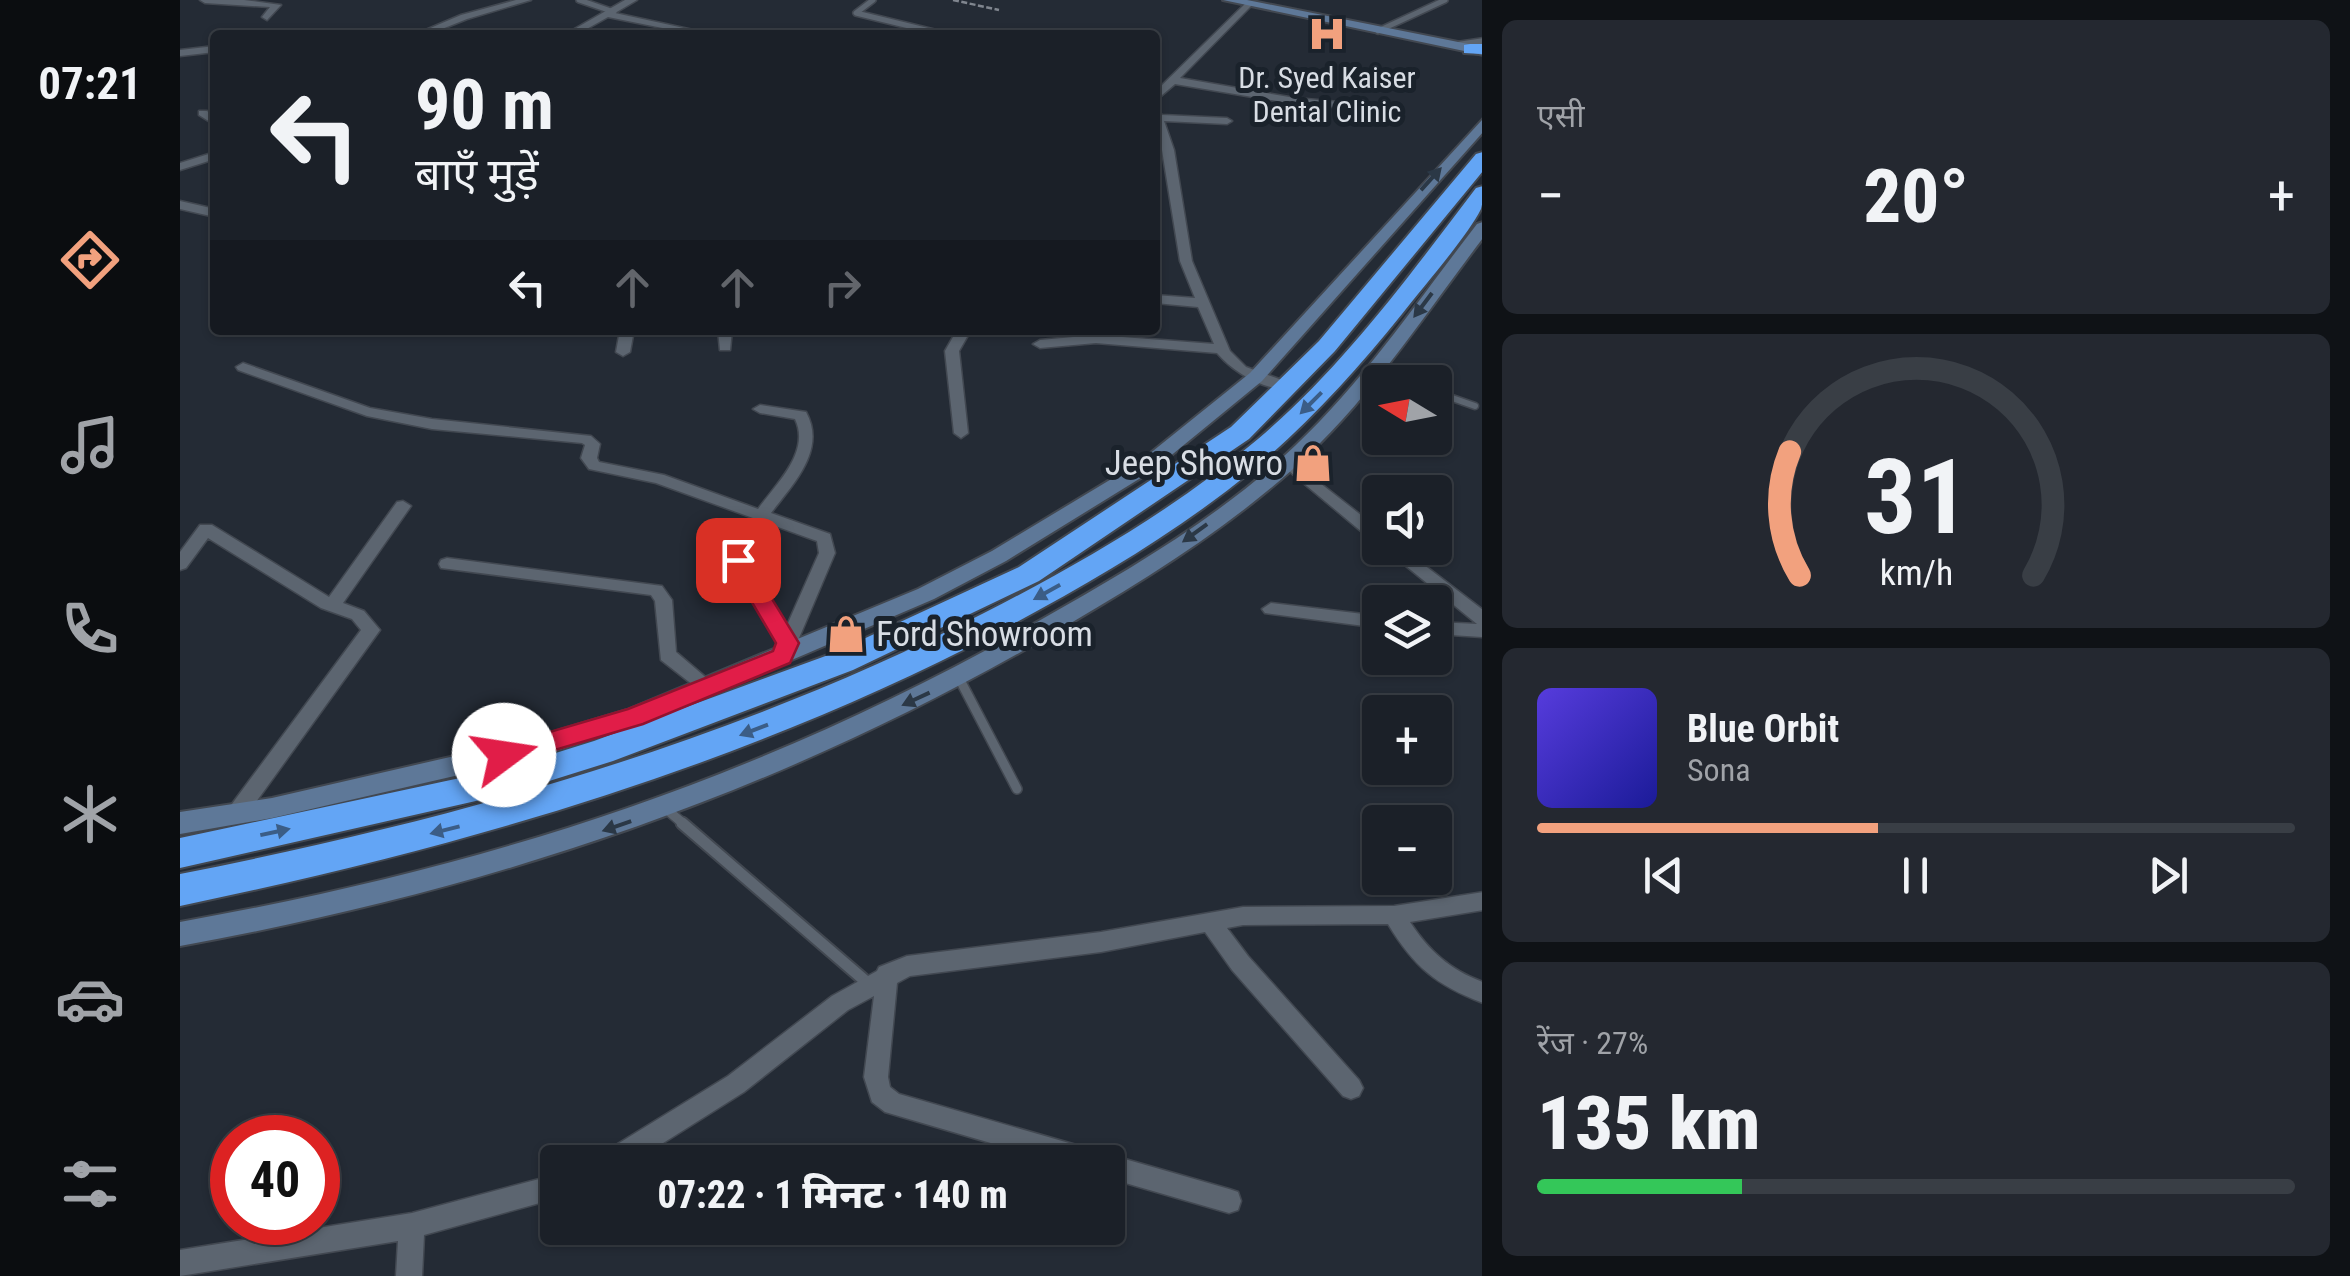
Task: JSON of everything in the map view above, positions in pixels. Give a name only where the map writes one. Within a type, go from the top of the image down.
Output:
[{"type":"highway","points":[[180,890],[295,867],[496,817],[724,742],[884,676],[1056,588],[1210,490],[1314,400],[1482,158]]},
{"type":"highway","points":[[180,852],[511,780],[682,724],[842,662],[1028,574],[1203,460],[1380,304],[1482,192]]},
{"type":"street","points":[[205,0],[276,5],[266,17]]},
{"type":"street","points":[[431,30],[464,16],[526,0]]},
{"type":"street","points":[[580,30],[632,0]]},
{"type":"street","points":[[1229,0],[1480,52]]},
{"type":"street","points":[[1160,92],[1248,4]]},
{"type":"street","points":[[612,13],[688,30]]},
{"type":"street","points":[[1385,32],[1480,52]]},
{"type":"street","points":[[181,56],[210,50]]},
{"type":"street","points":[[1171,80],[1296,101],[1384,109]]},
{"type":"street","points":[[202,113],[210,119]]},
{"type":"street","points":[[1160,114],[1226,121]]},
{"type":"street","points":[[180,823],[536,748],[634,717],[785,650],[926,594],[1072,515],[1145,467],[1256,377],[1482,123]]},
{"type":"street","points":[[1160,124],[1186,261],[1222,349],[1230,363],[1288,387]]},
{"type":"street","points":[[180,166],[210,156]]},
{"type":"street","points":[[180,204],[210,212]]},
{"type":"street","points":[[1377,365],[1482,227]]},
{"type":"street","points":[[1160,300],[1202,303]]},
{"type":"street","points":[[622,352],[626,335]]},
{"type":"street","points":[[725,335],[725,347]]},
{"type":"street","points":[[961,335],[952,350],[961,433]]},
{"type":"street","points":[[1040,344],[1096,338],[1222,349]]},
{"type":"street","points":[[243,366],[367,412],[432,424],[586,439],[592,441],[589,458],[594,466],[645,476],[813,533],[828,544],[785,650]]},
{"type":"street","points":[[180,934],[366,899],[533,854],[666,809],[959,678],[1160,558],[1288,463],[1362,382]]},
{"type":"street","points":[[760,409],[800,415],[807,426],[807,439],[793,470],[761,514]]},
{"type":"street","points":[[1288,463],[1362,523]]},
{"type":"street","points":[[332,606],[402,506]]},
{"type":"street","points":[[180,564],[206,528],[332,606],[358,615],[372,630],[236,814]]},
{"type":"street","points":[[447,564],[656,590],[663,600],[667,656],[708,687]]},
{"type":"street","points":[[1413,565],[1482,620]]},
{"type":"street","points":[[1270,608],[1362,620]]},
{"type":"street","points":[[1452,629],[1482,631]]},
{"type":"street","points":[[639,1145],[736,1084],[878,980],[907,966],[1102,942],[1209,921],[1275,913],[1394,915],[1482,901]]},
{"type":"street","points":[[1394,915],[1431,967],[1482,993]]},
{"type":"street","points":[[1209,921],[1240,963],[1351,1088]]},
{"type":"street","points":[[878,980],[876,1078],[880,1094],[893,1104],[1036,1145]]},
{"type":"street","points":[[1125,1171],[1229,1201]]},
{"type":"street","points":[[180,1259],[412,1226],[540,1191]]},
{"type":"street","points":[[409,1276],[412,1226]]},
{"type":"lane","points":[[580,0],[612,13]]},
{"type":"lane","points":[[872,0],[856,14],[925,30]]},
{"type":"lane","points":[[1385,32],[1417,9],[1446,0]]},
{"type":"lane","points":[[1452,398],[1475,406]]},
{"type":"lane","points":[[738,560],[785,650]]},
{"type":"lane","points":[[959,678],[1017,789]]},
{"type":"lane","points":[[666,809],[878,980]]},
{"type":"path","points":[[953,0],[999,10]]},
{"type":"place","name":"Dr. Syed Kaiser Dental Clinic","points":[[1327,34]]},
{"type":"place","name":"Jeep Showro","points":[[1313,463]]},
{"type":"place","name":"Ford Showroom","points":[[846,634]]},
{"type":"route","points":[[504,755],[634,717],[782,657],[788,643],[738,560]]}]
